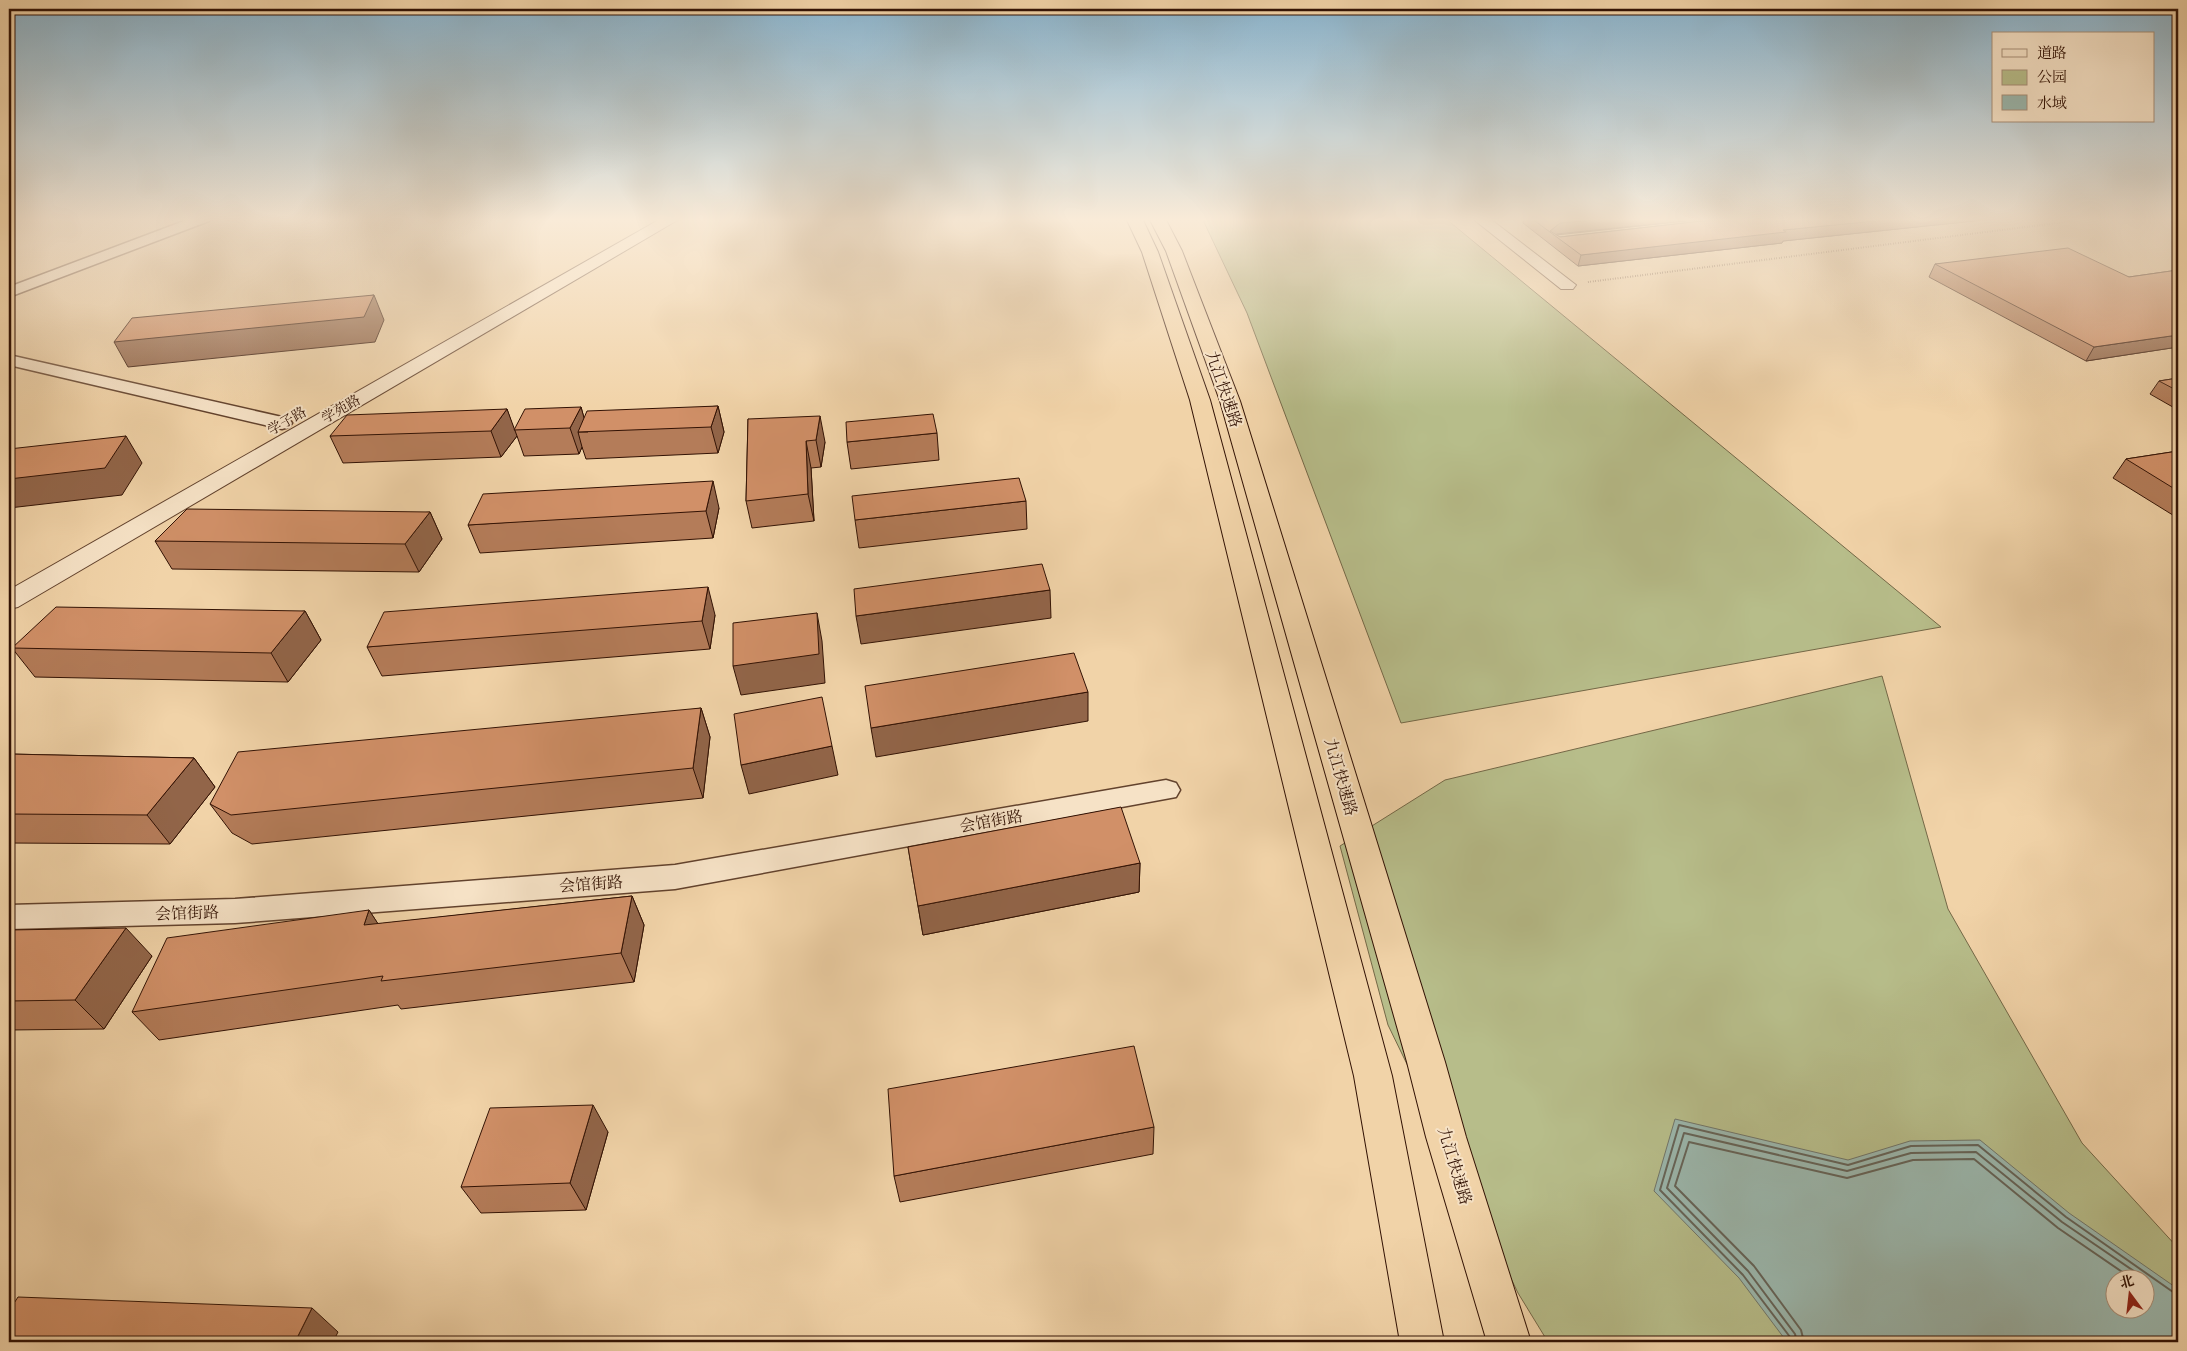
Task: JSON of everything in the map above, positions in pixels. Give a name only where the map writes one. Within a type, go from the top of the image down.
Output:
[{"type":"highway","name":"九江快速路","points":[[1160,281],[1205,419],[1373,1076],[1422,1342]]},
{"type":"highway","name":"九江快速路","points":[[1185,281],[1230,400],[1423,1052],[1446,1138],[1510,1342]]},
{"type":"street","points":[[9,292],[38,281]]},
{"type":"street","name":"学子路","points":[[9,580],[531,281]]},
{"type":"street","name":"学苑路","points":[[9,602],[564,281]]},
{"type":"street","points":[[1562,281],[1567,285]]},
{"type":"street","points":[[9,360],[282,423]]},
{"type":"street","name":"会馆街路","points":[[9,918],[235,911],[675,877],[1166,790]]},
{"type":"path","points":[[1567,285],[1598,281]]},
{"type":"green space","points":[[1232,281],[1521,281],[1941,627],[1401,723],[1247,313]]},
{"type":"green space","points":[[1882,676],[1948,909],[2082,1143],[2178,1248],[2178,1342],[1548,1342],[1518,1293],[1388,1025],[1340,846],[1445,780]]},
{"type":"water","points":[[1675,1119],[1848,1160],[1910,1141],[1980,1140],[2069,1213],[2148,1268],[2104,1268],[2104,1318],[2154,1318],[2154,1272],[2178,1289],[2178,1342],[1787,1342],[1739,1278],[1654,1191]]},
{"type":"building","points":[[1968,281],[2178,281],[2178,335],[2094,347]]},
{"type":"building","points":[[374,295],[364,317],[114,342],[132,318]]},
{"type":"building","points":[[2178,378],[2178,391],[2159,381]]},
{"type":"building","points":[[718,406],[711,427],[578,432],[587,411]]},
{"type":"building","points":[[581,407],[570,428],[514,430],[525,409]]},
{"type":"building","points":[[507,409],[491,431],[330,436],[347,415]]},
{"type":"building","points":[[933,414],[937,433],[847,442],[846,422]]},
{"type":"building","points":[[820,416],[816,440],[806,441],[808,494],[746,501],[748,419]]},
{"type":"building","points":[[126,436],[105,468],[9,479],[9,449]]},
{"type":"building","points":[[2178,451],[2178,491],[2126,459]]},
{"type":"building","points":[[1019,478],[1026,501],[855,520],[852,496]]},
{"type":"building","points":[[713,481],[706,511],[468,525],[483,494]]},
{"type":"building","points":[[187,509],[430,512],[405,544],[155,541]]},
{"type":"building","points":[[1042,564],[1050,590],[856,616],[854,589]]},
{"type":"building","points":[[708,587],[702,621],[367,647],[384,612]]},
{"type":"building","points":[[56,607],[305,611],[271,653],[12,648]]},
{"type":"building","points":[[817,613],[819,654],[733,666],[733,623]]},
{"type":"building","points":[[1074,653],[1088,692],[871,728],[865,686]]},
{"type":"building","points":[[822,697],[832,746],[741,765],[734,714]]},
{"type":"building","points":[[701,708],[693,768],[231,815],[210,804],[238,752]]},
{"type":"building","points":[[9,754],[194,758],[147,815],[9,814]]},
{"type":"building","points":[[1121,807],[1140,863],[918,906],[908,847]]},
{"type":"building","points":[[632,896],[621,953],[381,981],[383,976],[132,1012],[167,938],[369,910],[364,925]]},
{"type":"building","points":[[126,928],[75,1000],[9,1001],[9,930]]},
{"type":"building","points":[[1134,1046],[1154,1127],[894,1176],[888,1089]]},
{"type":"building","points":[[593,1105],[570,1183],[461,1187],[490,1108]]},
{"type":"building","points":[[18,1297],[312,1308],[295,1342],[9,1342],[9,1311]]}]
